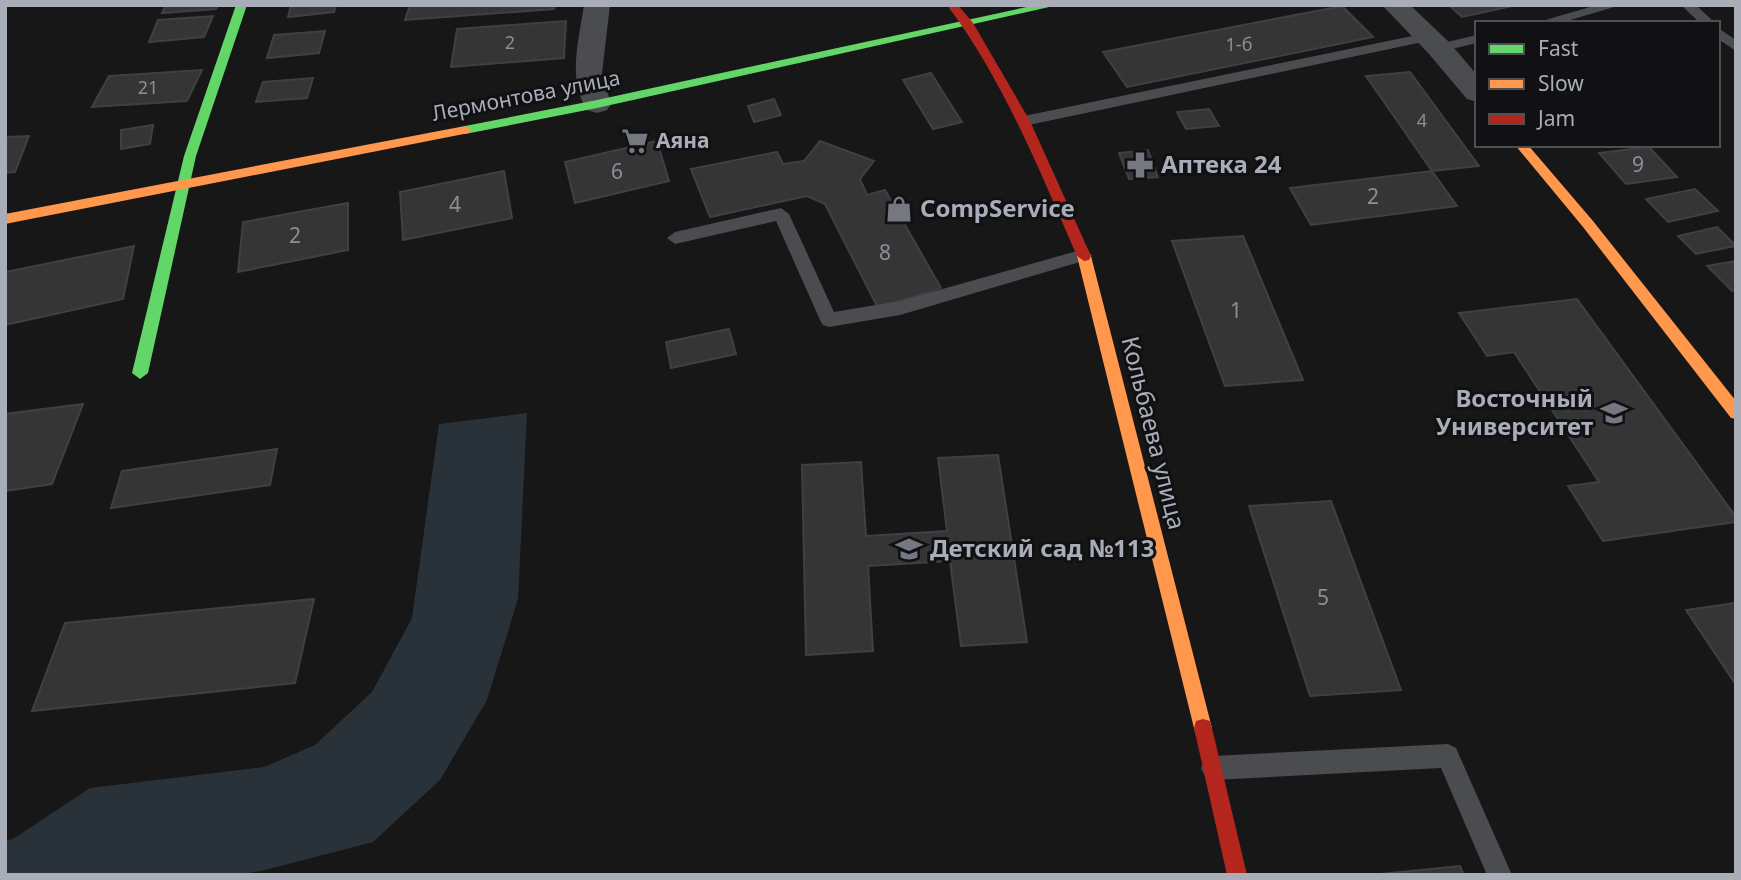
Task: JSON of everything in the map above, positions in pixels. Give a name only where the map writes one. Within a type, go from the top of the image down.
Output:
[{"type":"main road","points":[[140,373],[191,156],[242,5]]},
{"type":"main road","name":"Кольбаева улица","points":[[952,5],[967,23],[1024,121],[1084,255],[1213,768],[1237,875]]},
{"type":"main road","name":"Лермонтова улица","points":[[5,219],[597,104],[1053,5]]},
{"type":"main road","points":[[1523,147],[1588,224],[1736,413]]},
{"type":"street","points":[[597,5],[588,72],[597,104]]},
{"type":"street","points":[[1395,5],[1433,42],[1475,91]]},
{"type":"lane","points":[[1550,21],[1614,5]]},
{"type":"lane","points":[[1688,5],[1706,21]]},
{"type":"lane","points":[[1720,34],[1736,47]]},
{"type":"lane","points":[[1024,121],[1433,42],[1475,39]]},
{"type":"lane","points":[[674,238],[781,214],[829,320],[900,308],[1084,255]]},
{"type":"lane","points":[[1213,768],[1448,756],[1500,875]]},
{"type":"shaded area","points":[[527,413],[518,599],[487,700],[440,780],[373,842],[238,875],[5,875],[5,841],[13,839],[90,788],[264,767],[315,745],[372,692],[412,618],[439,424]]},
{"type":"building","points":[[166,5],[218,5],[216,9],[162,13]]},
{"type":"building","points":[[291,5],[336,5],[334,12],[288,17]]},
{"type":"building","points":[[410,5],[555,5],[554,9],[405,20]]},
{"type":"building","points":[[1449,5],[1517,5],[1462,17]]},
{"type":"building","points":[[1342,6],[1373,37],[1127,87],[1103,52]]},
{"type":"building","points":[[213,16],[204,37],[149,42],[158,20]]},
{"type":"building","points":[[566,21],[564,58],[451,67],[457,29]]},
{"type":"building","points":[[325,31],[319,53],[267,58],[274,35]]},
{"type":"building","points":[[202,70],[187,101],[92,107],[109,76]]},
{"type":"building","points":[[1410,72],[1479,166],[1432,171],[1366,76]]},
{"type":"building","points":[[931,73],[962,122],[933,129],[903,80]]},
{"type":"building","points":[[313,78],[307,98],[256,102],[263,82]]},
{"type":"building","points":[[774,99],[781,115],[754,122],[748,106]]},
{"type":"building","points":[[1209,109],[1219,126],[1186,129],[1177,112]]},
{"type":"building","points":[[153,125],[150,144],[121,149],[121,130]]},
{"type":"building","points":[[29,136],[15,172],[5,173],[6,137]]},
{"type":"building","points":[[657,141],[669,181],[575,203],[565,162]]},
{"type":"building","points":[[820,141],[874,161],[860,179],[867,195],[885,190],[941,288],[878,308],[825,204],[807,196],[710,217],[691,169],[777,152],[783,164],[804,161]]},
{"type":"building","points":[[1649,147],[1677,177],[1626,184],[1599,153]]},
{"type":"building","points":[[1148,150],[1158,177],[1129,179],[1119,153]]},
{"type":"building","points":[[504,171],[512,218],[403,240],[400,192]]},
{"type":"building","points":[[1432,171],[1457,206],[1311,225],[1290,188]]},
{"type":"building","points":[[1695,189],[1718,211],[1668,222],[1646,199]]},
{"type":"building","points":[[348,203],[348,250],[238,272],[243,222]]},
{"type":"building","points":[[1717,227],[1736,246],[1696,254],[1678,236]]},
{"type":"building","points":[[1243,236],[1303,380],[1225,386],[1172,241]]},
{"type":"building","points":[[134,246],[123,299],[5,325],[5,272]]},
{"type":"building","points":[[1736,261],[1736,290],[1732,291],[1707,266]]},
{"type":"building","points":[[1577,299],[1736,517],[1736,522],[1603,541],[1568,486],[1599,482],[1514,352],[1487,356],[1459,313]]},
{"type":"building","points":[[729,329],[736,354],[671,368],[666,342]]},
{"type":"building","points":[[83,404],[52,484],[5,491],[5,414]]},
{"type":"building","points":[[277,449],[270,485],[111,508],[122,471]]},
{"type":"building","points":[[998,455],[1027,642],[961,646],[950,561],[868,566],[873,651],[806,655],[802,465],[861,462],[866,536],[947,531],[938,458]]},
{"type":"building","points":[[1331,501],[1401,690],[1310,696],[1249,506]]},
{"type":"building","points":[[314,599],[295,683],[32,711],[65,623]]},
{"type":"building","points":[[1736,603],[1736,685],[1686,610]]},
{"type":"building","points":[[1460,866],[1464,875],[1370,875]]},
{"type":"traffic: fast","points":[[140,373],[190,156],[242,5]]},
{"type":"traffic: fast","points":[[465,130],[1053,5]]},
{"type":"traffic: slow","points":[[5,219],[465,130]]},
{"type":"traffic: slow","points":[[1523,147],[1588,224],[1736,413]]},
{"type":"traffic: slow","points":[[1084,256],[1203,728]]},
{"type":"traffic: jam","points":[[952,5],[967,23],[1024,121],[1084,256]]},
{"type":"traffic: jam","points":[[1203,728],[1237,875]]},
{"type":"place","name":"Аяна","points":[[635,141]]},
{"type":"place","name":"Аптека 24","points":[[1140,165]]},
{"type":"place","name":"CompService","points":[[899,209]]},
{"type":"place","name":"Восточный Университет","points":[[1614,413]]},
{"type":"place","name":"Детский сад №113","points":[[909,549]]}]
